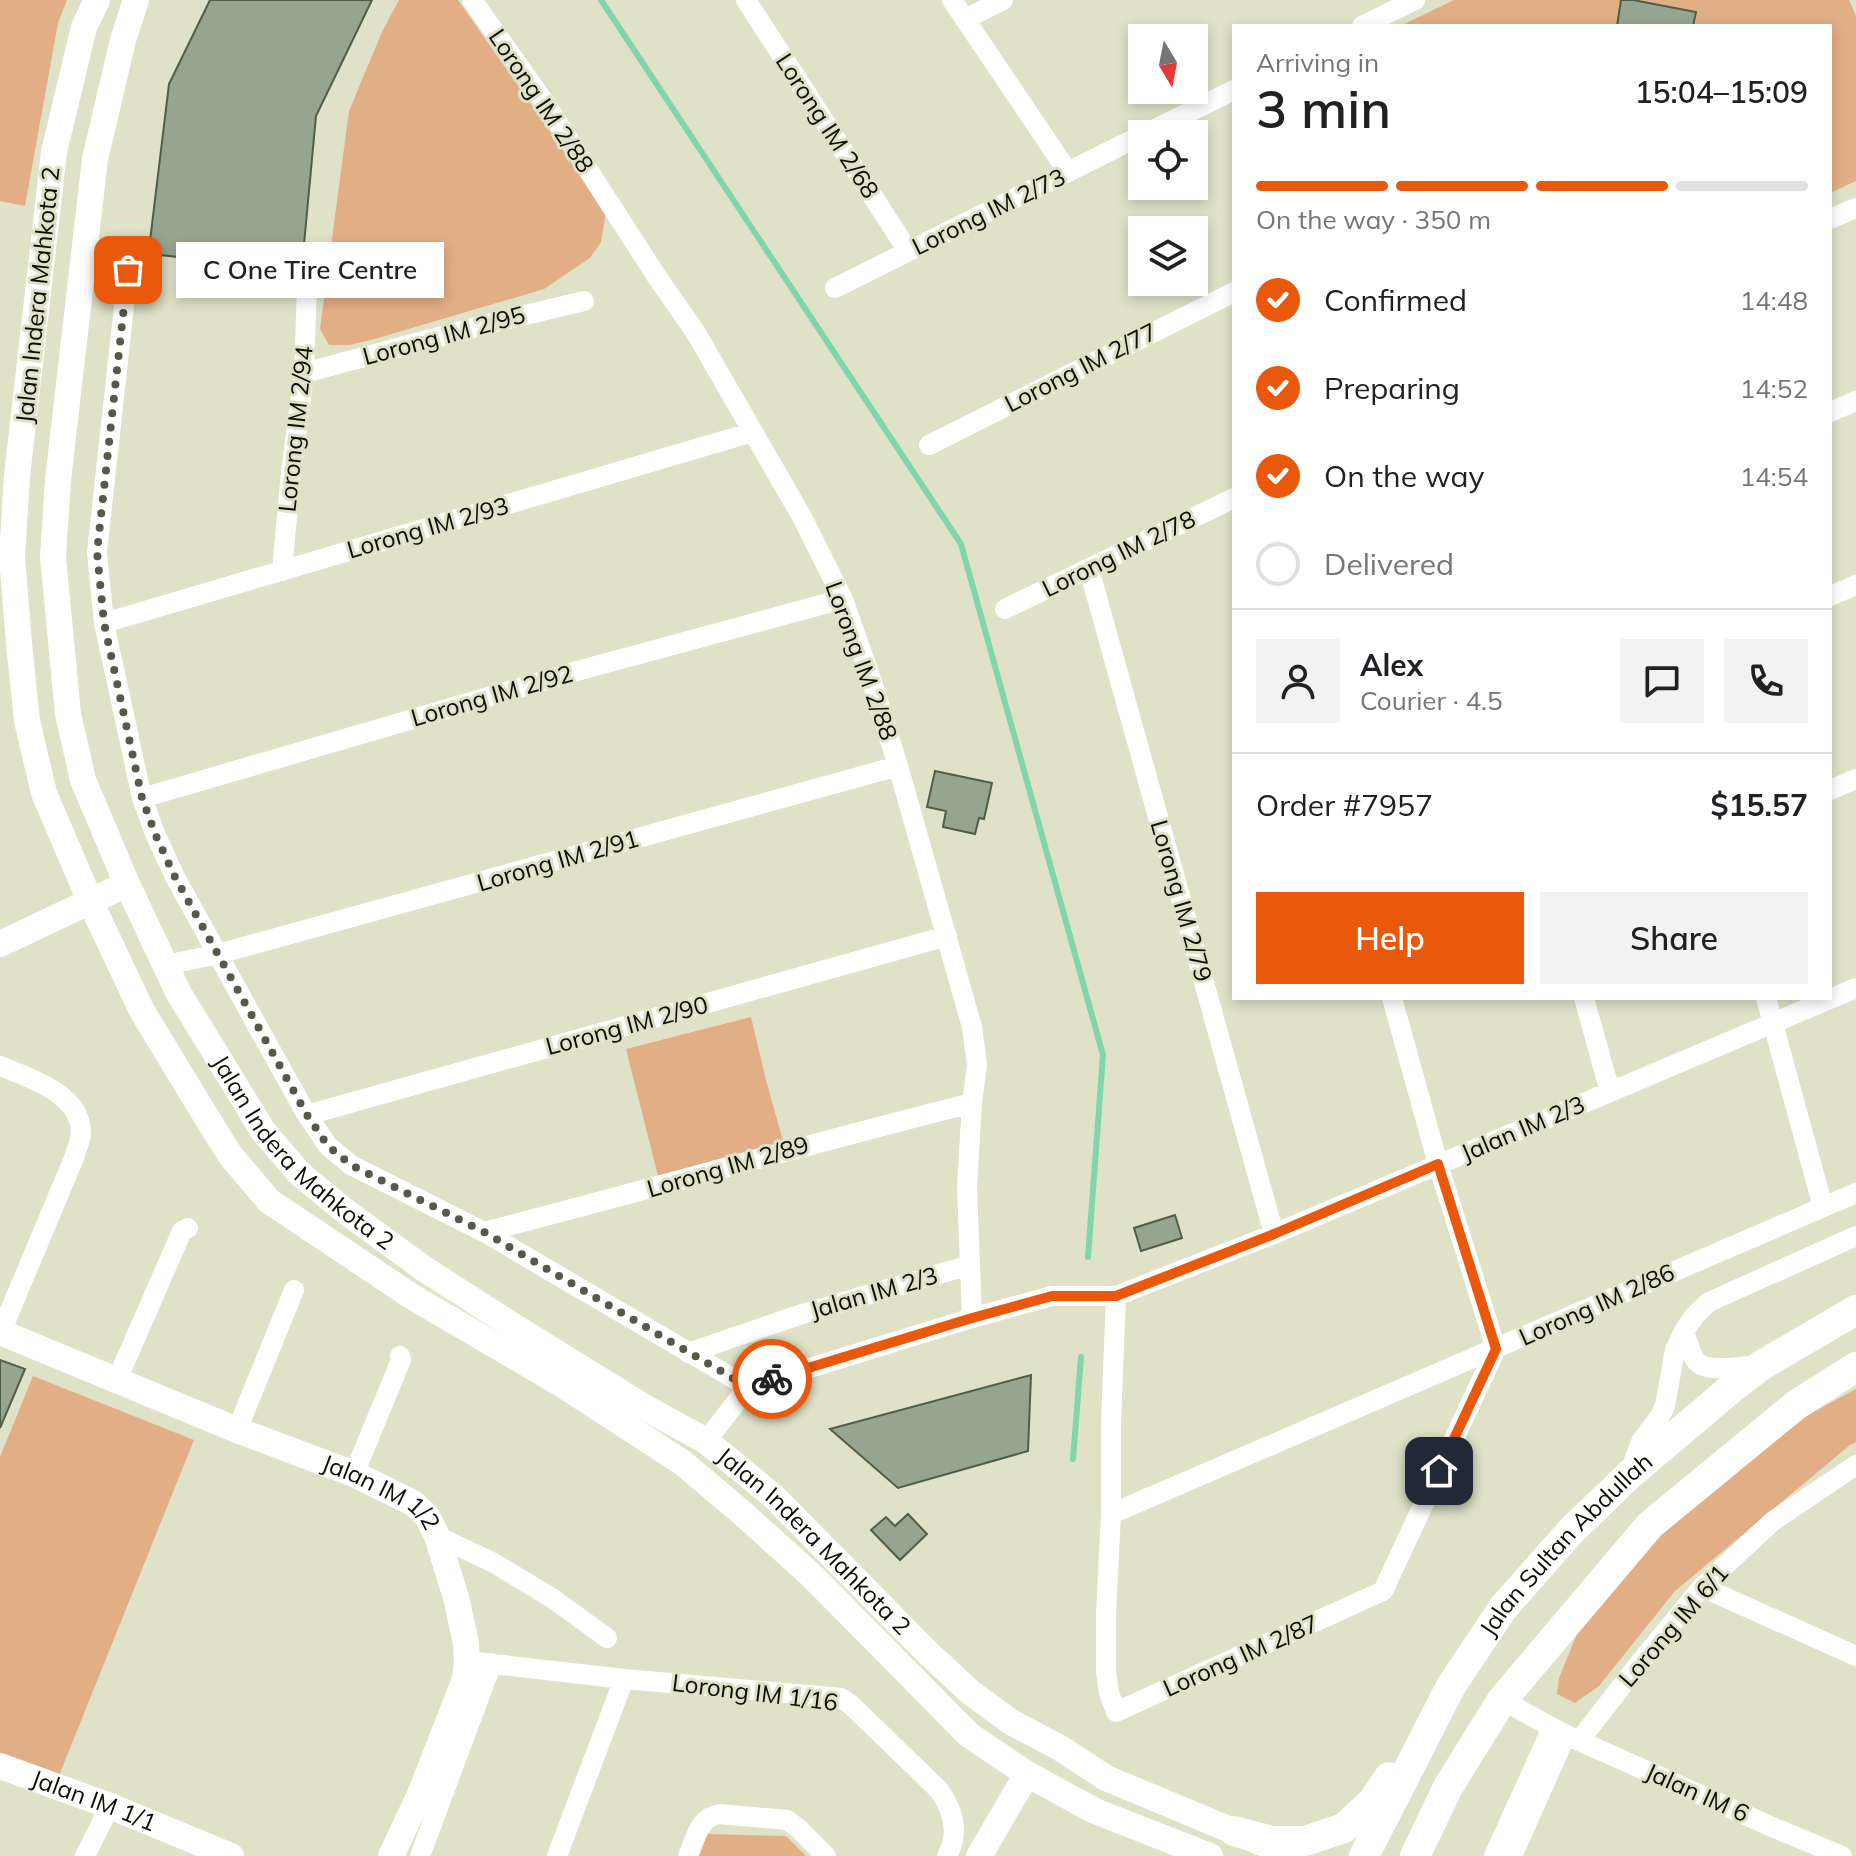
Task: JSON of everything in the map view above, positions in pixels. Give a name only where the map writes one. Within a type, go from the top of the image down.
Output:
[{"type":"main road","name":"Jalan Sultan Abdullah","points":[[1364,1856],[1451,1686],[1503,1608],[1570,1532],[1629,1475],[1733,1387],[1762,1365],[1856,1310]]},
{"type":"main road","name":"Jalan Sultan Abdullah","points":[[1415,1856],[1448,1787],[1502,1700],[1650,1525],[1796,1405],[1856,1367]]},
{"type":"main road","points":[[1234,1831],[1272,1841],[1305,1841],[1344,1828],[1373,1801],[1451,1686]]},
{"type":"street","name":"Jalan Indera Mahkota 2","points":[[97,0],[84,27],[54,152],[17,476],[12,557],[27,721],[44,793],[142,1011],[230,1155],[269,1201],[411,1296],[563,1385],[683,1463],[812,1576],[969,1735],[1027,1774],[1095,1811],[1210,1856]]},
{"type":"street","name":"Jalan Indera Mahkota 2","points":[[136,0],[123,40],[95,159],[58,480],[53,557],[68,714],[83,780],[127,884],[178,992],[263,1131],[299,1173],[423,1268],[646,1408],[706,1441],[773,1496],[970,1692],[1011,1722],[1060,1748],[1106,1778],[1293,1856]]},
{"type":"street","name":"Lorong IM 2/88","points":[[472,0],[545,103],[696,333],[802,517],[843,599],[898,766],[972,1027],[977,1065],[967,1187],[972,1318]]},
{"type":"street","name":"Lorong IM 2/68","points":[[746,0],[908,251]]},
{"type":"street","points":[[952,0],[1068,172]]},
{"type":"street","points":[[965,19],[1003,0]]},
{"type":"street","points":[[1366,24],[1415,0]]},
{"type":"street","name":"Lorong IM 2/73","points":[[1174,120],[1232,91]]},
{"type":"street","name":"Lorong IM 2/73","points":[[835,288],[1128,143]]},
{"type":"street","points":[[1832,218],[1856,208]]},
{"type":"street","points":[[128,270],[97,552],[104,623],[142,798],[175,877],[307,1115],[328,1146],[351,1165],[484,1232],[748,1387],[706,1441]]},
{"type":"street","name":"Lorong IM 2/94","points":[[282,571],[304,373],[307,287]]},
{"type":"street","name":"Lorong IM 2/77","points":[[929,445],[1232,293]]},
{"type":"street","name":"Lorong IM 2/95","points":[[304,373],[584,301]]},
{"type":"street","points":[[1832,411],[1856,401]]},
{"type":"street","name":"Lorong IM 2/93","points":[[104,623],[753,432]]},
{"type":"street","name":"Lorong IM 2/78","points":[[1005,609],[1232,499]]},
{"type":"street","name":"Lorong IM 2/79","points":[[1089,569],[1274,1234]]},
{"type":"street","points":[[1832,595],[1856,585]]},
{"type":"street","name":"Lorong IM 2/92","points":[[142,798],[577,671],[843,599]]},
{"type":"street","name":"Lorong IM 2/91","points":[[166,965],[218,954],[898,766]]},
{"type":"street","points":[[1832,789],[1856,779]]},
{"type":"street","points":[[0,944],[127,884]]},
{"type":"street","name":"Lorong IM 2/90","points":[[307,1115],[947,936]]},
{"type":"street","name":"Jalan IM 2/3","points":[[1832,998],[1856,988]]},
{"type":"street","points":[[1116,1296],[1111,1514],[1496,1349],[1438,1164],[1393,1000]]},
{"type":"street","points":[[1585,1000],[1610,1092]]},
{"type":"street","points":[[1766,1000],[1823,1207]]},
{"type":"street","name":"Jalan IM 2/3","points":[[748,1387],[1052,1296],[1116,1296],[1274,1234],[1827,1000]]},
{"type":"street","points":[[0,1066],[45,1085],[65,1100],[78,1119],[81,1135],[1,1332]]},
{"type":"street","name":"Lorong IM 2/89","points":[[484,1232],[972,1103]]},
{"type":"street","name":"Lorong IM 2/86","points":[[1383,1591],[1496,1349],[1856,1193]]},
{"type":"street","points":[[117,1380],[182,1231],[188,1228]]},
{"type":"street","points":[[1629,1475],[1641,1442],[1665,1406],[1675,1350],[1695,1315],[1709,1302],[1856,1236]]},
{"type":"street","name":"Jalan IM 2/3","points":[[688,1353],[802,1314],[970,1265]]},
{"type":"street","points":[[237,1430],[294,1290]]},
{"type":"street","points":[[1684,1331],[1694,1359],[1702,1367],[1716,1369],[1762,1365]]},
{"type":"street","name":"Jalan IM 1/2","points":[[1,1332],[237,1430],[354,1474],[413,1503],[427,1516],[437,1536],[457,1601],[466,1644],[480,1662],[465,1679],[421,1792],[391,1856]]},
{"type":"street","points":[[354,1474],[400,1356]]},
{"type":"street","name":"Lorong IM 6/1","points":[[1494,1856],[1566,1735],[1642,1660],[1702,1587],[1773,1521],[1854,1467]]},
{"type":"street","name":"Lorong IM 2/87","points":[[1111,1514],[1106,1672],[1116,1712],[1383,1591]]},
{"type":"street","points":[[437,1536],[494,1563],[552,1598],[607,1638]]},
{"type":"street","points":[[1702,1587],[1856,1656]]},
{"type":"street","points":[[420,1856],[480,1662]]},
{"type":"street","name":"Lorong IM 1/16","points":[[480,1662],[624,1679],[841,1698],[939,1790],[948,1803],[954,1833],[947,1856]]},
{"type":"street","points":[[557,1856],[624,1679]]},
{"type":"street","name":"Jalan IM 6","points":[[1502,1700],[1566,1735],[1842,1856]]},
{"type":"street","name":"Lorong IM 6/1","points":[[1512,1856],[1566,1735]]},
{"type":"street","name":"Jalan IM 1/1","points":[[0,1766],[110,1806],[231,1856]]},
{"type":"street","points":[[979,1856],[1027,1774]]},
{"type":"street","points":[[90,1855],[110,1806]]},
{"type":"street","points":[[688,1856],[703,1821],[719,1814],[787,1820],[826,1856]]},
{"type":"shaded area","points":[[0,0],[67,0],[58,23],[25,206],[0,201]]},
{"type":"shaded area","points":[[399,0],[458,0],[606,211],[601,242],[590,258],[544,289],[378,338],[350,345],[329,345],[320,329],[349,111]]},
{"type":"shaded area","points":[[1454,0],[1849,0],[1856,16],[1856,181],[1832,192],[1832,24],[1404,24]]},
{"type":"shaded area","points":[[751,1017],[783,1141],[658,1176],[626,1049]]},
{"type":"shaded area","points":[[33,1376],[194,1440],[58,1778],[0,1755],[0,1457]]},
{"type":"shaded area","points":[[1856,1389],[1856,1442],[1675,1591],[1599,1686],[1575,1703],[1557,1694],[1559,1678],[1581,1624],[1661,1531],[1808,1415]]},
{"type":"shaded area","points":[[704,1834],[786,1836],[806,1856],[695,1856]]},
{"type":"building","points":[[210,0],[372,0],[316,116],[303,255],[289,269],[160,255],[150,241],[169,84]]},
{"type":"building","points":[[1621,0],[1696,12],[1693,24],[1617,24]]},
{"type":"building","points":[[935,771],[992,783],[984,819],[979,818],[975,834],[943,827],[946,811],[927,807]]},
{"type":"building","points":[[1175,1215],[1182,1238],[1141,1251],[1134,1228]]},
{"type":"building","points":[[0,1360],[25,1369],[0,1428]]},
{"type":"building","points":[[1031,1375],[1028,1451],[898,1488],[830,1429]]},
{"type":"building","points":[[908,1514],[927,1534],[900,1560],[871,1530],[886,1517],[895,1526]]},
{"type":"waterway","points":[[601,0],[961,544],[1103,1055],[1088,1257]]},
{"type":"waterway","points":[[1073,1459],[1081,1357]]},
{"type":"way so far","points":[[128,270],[97,552],[104,623],[142,798],[156,836],[175,877],[307,1115],[328,1146],[351,1165],[484,1232],[748,1387],[772,1379]]},
{"type":"place","name":"C One Tire Centre","points":[[128,270]]},
{"type":"route","points":[[772,1379],[1052,1296],[1116,1296],[1274,1234],[1438,1164],[1496,1349],[1439,1471]]}]
